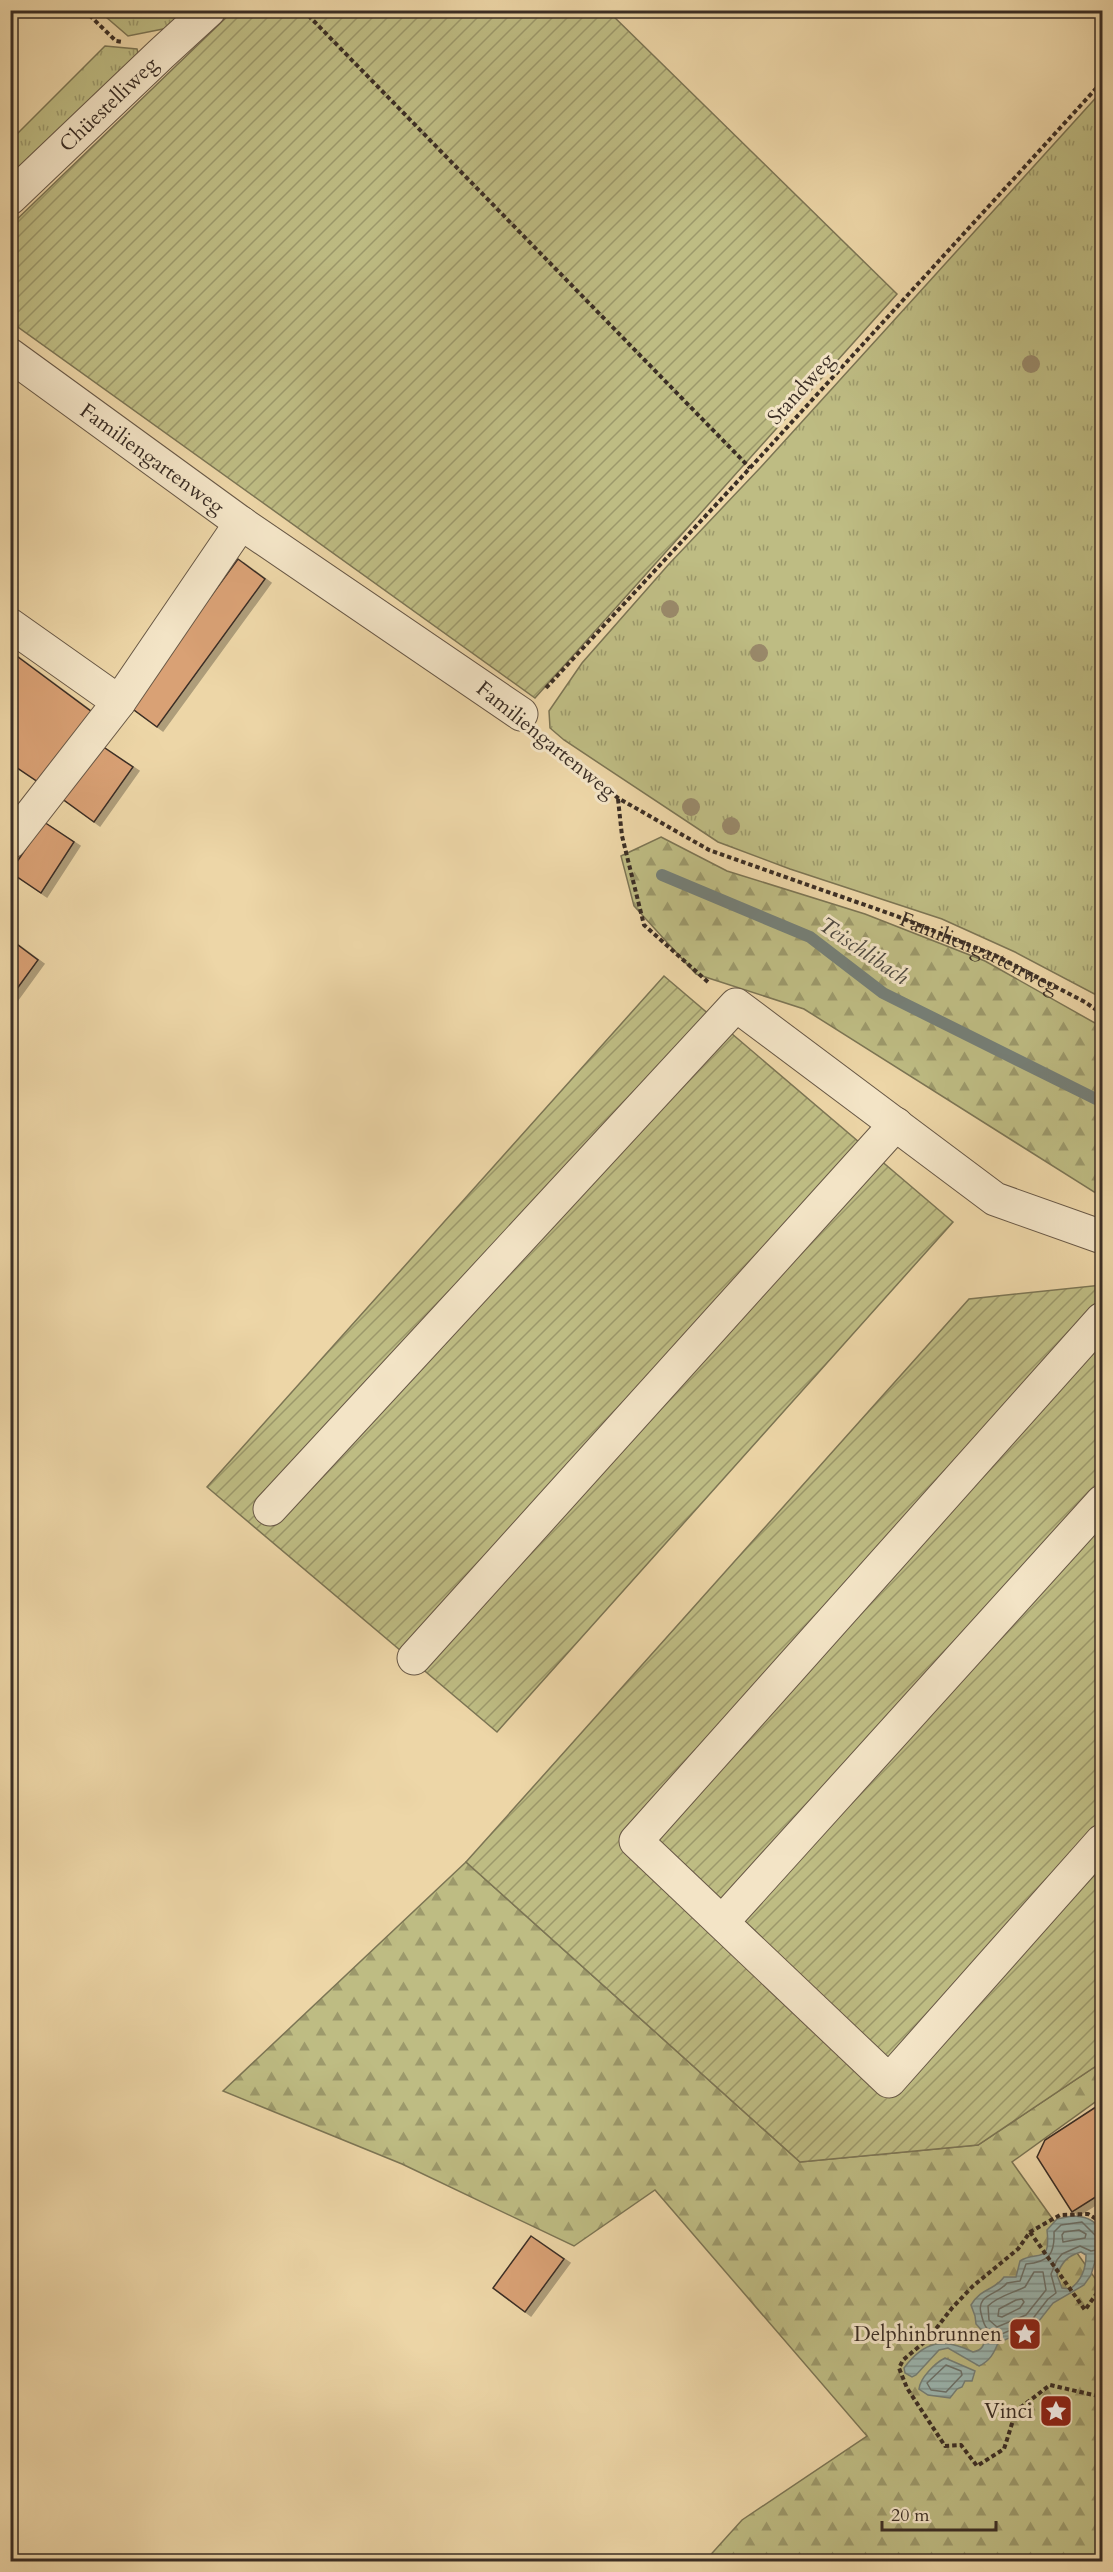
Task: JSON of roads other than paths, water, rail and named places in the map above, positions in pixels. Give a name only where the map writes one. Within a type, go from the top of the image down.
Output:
[{"type":"lane","name":"Chüestelliweg","points":[[10,198],[209,10]]},
{"type":"lane","name":"Familiengartenweg","points":[[10,355],[241,523],[521,714]]},
{"type":"lane","points":[[10,842],[119,702],[241,523]]},
{"type":"lane","points":[[10,625],[119,702]]},
{"type":"lane","points":[[270,1509],[736,1005],[995,1199],[1102,1237]]},
{"type":"lane","points":[[414,1658],[896,1124]]},
{"type":"lane","points":[[1102,1319],[636,1841],[889,2081],[1102,1840]]},
{"type":"lane","points":[[722,1922],[1102,1502]]},
{"type":"water","points":[[1081,2217],[1098,2226],[1102,2238],[1102,2254],[1097,2255],[1091,2275],[1084,2285],[1053,2303],[1035,2326],[998,2343],[991,2356],[979,2366],[948,2348],[939,2350],[916,2375],[912,2377],[905,2373],[904,2368],[919,2352],[935,2344],[953,2344],[973,2352],[981,2348],[986,2335],[976,2324],[971,2305],[979,2295],[996,2285],[1004,2277],[1016,2277],[1020,2261],[1045,2253],[1048,2241],[1047,2230],[1057,2219]],"holes":[[[1081,2252],[1086,2255],[1080,2279],[1070,2289],[1062,2288],[1057,2275],[1063,2263]]]},
{"type":"water","points":[[945,2358],[975,2371],[972,2381],[965,2381],[950,2398],[928,2395],[919,2389],[922,2380],[937,2363]]},
{"type":"waterway","name":"Teischlibach","points":[[662,875],[810,937],[883,993],[1102,1102]]},
{"type":"place","name":"Delphinbrunnen","points":[[1025,2334]]},
{"type":"place","name":"Vinci","points":[[1056,2411]]}]
